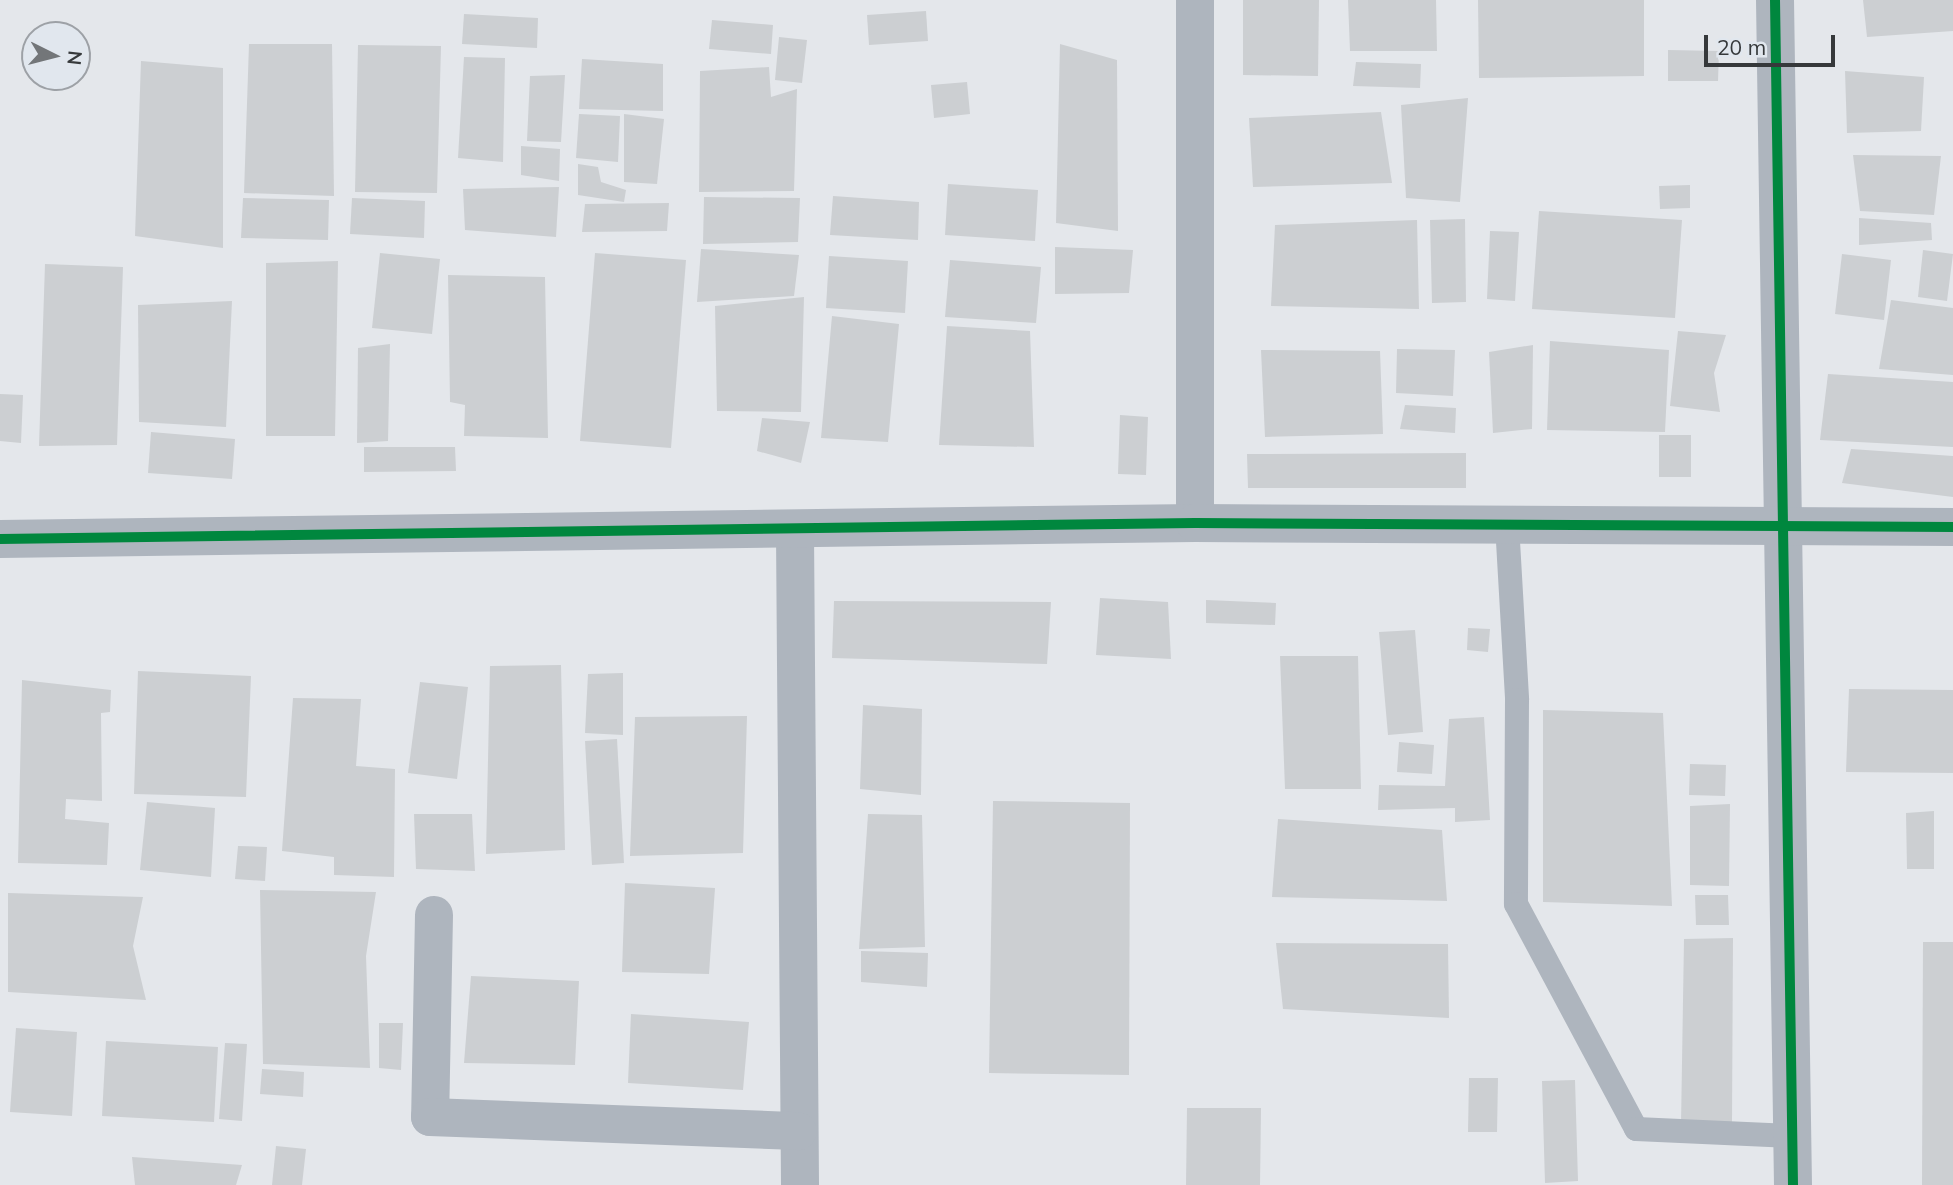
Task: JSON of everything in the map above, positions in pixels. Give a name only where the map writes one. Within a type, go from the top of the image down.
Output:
[{"type":"street","points":[[1195,0],[1195,523]]},
{"type":"street","points":[[1775,0],[1780,523],[1793,1185]]},
{"type":"street","points":[[0,539],[795,533],[1195,523],[1780,523],[1953,527]]},
{"type":"street","points":[[795,533],[800,1185]]},
{"type":"street","points":[[434,915],[430,1117],[798,1131]]},
{"type":"lane","points":[[1507,524],[1517,700],[1516,904],[1636,1129],[1793,1136]]},
{"type":"building","points":[[1243,0],[1319,0],[1318,76],[1243,75]]},
{"type":"building","points":[[1348,0],[1436,0],[1437,51],[1350,51]]},
{"type":"building","points":[[1478,0],[1644,0],[1644,76],[1479,78]]},
{"type":"building","points":[[1863,0],[1953,0],[1953,31],[1867,37]]},
{"type":"building","points":[[926,11],[928,41],[869,45],[867,15]]},
{"type":"building","points":[[464,14],[538,18],[537,48],[462,44]]},
{"type":"building","points":[[712,20],[773,25],[771,54],[709,49]]},
{"type":"building","points":[[779,37],[807,40],[802,83],[775,80]]},
{"type":"building","points":[[249,44],[332,44],[334,196],[244,193]]},
{"type":"building","points":[[1060,44],[1117,60],[1118,231],[1056,223]]},
{"type":"building","points":[[358,45],[441,46],[437,193],[355,192]]},
{"type":"building","points":[[1668,50],[1719,51],[1718,81],[1668,81]]},
{"type":"building","points":[[464,57],[505,58],[503,162],[458,158]]},
{"type":"building","points":[[582,59],[663,64],[663,111],[579,109]]},
{"type":"building","points":[[141,61],[223,68],[223,248],[135,236]]},
{"type":"building","points":[[1356,62],[1421,64],[1420,88],[1353,86]]},
{"type":"building","points":[[769,67],[771,97],[797,89],[794,191],[699,192],[700,71]]},
{"type":"building","points":[[1845,71],[1924,77],[1921,131],[1847,133]]},
{"type":"building","points":[[565,75],[561,142],[527,141],[530,76]]},
{"type":"building","points":[[967,82],[970,114],[934,118],[931,85]]},
{"type":"building","points":[[1468,98],[1460,202],[1406,198],[1401,105]]},
{"type":"building","points":[[1381,112],[1392,183],[1253,187],[1249,118]]},
{"type":"building","points":[[579,114],[620,116],[618,162],[576,158]]},
{"type":"building","points":[[624,114],[664,119],[657,184],[624,182]]},
{"type":"building","points":[[521,146],[560,149],[559,181],[521,175]]},
{"type":"building","points":[[1853,155],[1941,156],[1934,215],[1860,211]]},
{"type":"building","points":[[578,164],[598,167],[601,182],[626,190],[624,202],[578,195]]},
{"type":"building","points":[[948,184],[1038,190],[1035,241],[945,235]]},
{"type":"building","points":[[1690,185],[1690,208],[1660,209],[1659,186]]},
{"type":"building","points":[[559,187],[556,237],[465,230],[463,189]]},
{"type":"building","points":[[833,196],[919,202],[918,240],[830,235]]},
{"type":"building","points":[[704,197],[800,198],[798,242],[703,244]]},
{"type":"building","points":[[243,198],[329,200],[328,240],[241,238]]},
{"type":"building","points":[[352,198],[425,201],[424,238],[350,234]]},
{"type":"building","points":[[669,203],[667,231],[582,232],[585,204]]},
{"type":"building","points":[[1539,211],[1682,220],[1675,318],[1532,309]]},
{"type":"building","points":[[1859,218],[1931,223],[1932,240],[1859,245]]},
{"type":"building","points":[[1465,219],[1466,302],[1432,303],[1430,220]]},
{"type":"building","points":[[1417,220],[1419,309],[1271,306],[1275,225]]},
{"type":"building","points":[[1490,231],[1519,232],[1515,301],[1487,299]]},
{"type":"building","points":[[1055,247],[1133,250],[1129,293],[1055,294]]},
{"type":"building","points":[[701,249],[799,255],[794,296],[697,302]]},
{"type":"building","points":[[1923,250],[1953,254],[1947,301],[1918,297]]},
{"type":"building","points":[[380,253],[440,259],[432,334],[372,328]]},
{"type":"building","points":[[595,253],[686,260],[671,448],[580,441]]},
{"type":"building","points":[[1842,254],[1891,260],[1884,320],[1835,314]]},
{"type":"building","points":[[829,256],[908,261],[905,313],[826,308]]},
{"type":"building","points":[[950,260],[1041,267],[1036,323],[945,317]]},
{"type":"building","points":[[338,261],[335,436],[266,436],[266,263]]},
{"type":"building","points":[[45,264],[123,267],[117,445],[39,446]]},
{"type":"building","points":[[448,275],[545,277],[548,438],[464,436],[465,405],[450,402]]},
{"type":"building","points":[[804,297],[801,412],[717,411],[715,306]]},
{"type":"building","points":[[1891,300],[1953,308],[1953,375],[1879,369]]},
{"type":"building","points":[[232,301],[226,427],[139,422],[138,305]]},
{"type":"building","points":[[832,316],[899,324],[888,442],[821,438]]},
{"type":"building","points":[[947,326],[1030,331],[1034,447],[939,445]]},
{"type":"building","points":[[1678,331],[1726,335],[1714,373],[1720,412],[1670,406]]},
{"type":"building","points":[[1550,341],[1669,350],[1665,432],[1547,430]]},
{"type":"building","points":[[390,344],[388,441],[357,443],[358,348]]},
{"type":"building","points":[[1533,345],[1532,429],[1493,433],[1489,352]]},
{"type":"building","points":[[1397,349],[1455,350],[1453,396],[1396,393]]},
{"type":"building","points":[[1261,350],[1380,351],[1383,434],[1265,437]]},
{"type":"building","points":[[1828,374],[1953,382],[1953,447],[1820,440]]},
{"type":"building","points":[[0,394],[23,395],[21,443],[0,441]]},
{"type":"building","points":[[1405,405],[1456,408],[1455,433],[1400,429]]},
{"type":"building","points":[[1120,415],[1148,417],[1146,475],[1118,474]]},
{"type":"building","points":[[762,418],[810,422],[801,463],[757,451]]},
{"type":"building","points":[[151,432],[235,439],[232,479],[148,473]]},
{"type":"building","points":[[1659,435],[1691,435],[1691,477],[1659,477]]},
{"type":"building","points":[[364,447],[455,447],[456,471],[364,472]]},
{"type":"building","points":[[1851,449],[1953,456],[1953,497],[1842,483]]},
{"type":"building","points":[[1466,453],[1466,488],[1248,488],[1247,454]]},
{"type":"building","points":[[1100,598],[1168,602],[1171,659],[1096,655]]},
{"type":"building","points":[[1206,600],[1276,603],[1275,625],[1206,623]]},
{"type":"building","points":[[834,601],[1051,602],[1047,664],[832,658]]},
{"type":"building","points":[[1468,628],[1490,629],[1488,652],[1467,650]]},
{"type":"building","points":[[1415,630],[1423,732],[1388,735],[1379,632]]},
{"type":"building","points":[[1280,656],[1358,656],[1361,789],[1285,789]]},
{"type":"building","points":[[561,665],[565,850],[486,854],[490,666]]},
{"type":"building","points":[[138,671],[251,676],[246,797],[134,794]]},
{"type":"building","points":[[623,673],[623,735],[585,733],[588,674]]},
{"type":"building","points":[[22,680],[111,690],[110,712],[101,713],[102,801],[66,799],[65,819],[109,823],[107,865],[18,863]]},
{"type":"building","points":[[420,682],[468,687],[457,779],[408,773]]},
{"type":"building","points":[[1849,689],[1953,690],[1953,773],[1846,772]]},
{"type":"building","points":[[293,698],[361,699],[356,766],[395,769],[394,877],[334,875],[334,857],[282,851]]},
{"type":"building","points":[[863,705],[922,709],[921,795],[860,789]]},
{"type":"building","points":[[1543,710],[1663,713],[1672,906],[1543,902]]},
{"type":"building","points":[[747,716],[743,853],[630,856],[635,717]]},
{"type":"building","points":[[1484,717],[1490,820],[1455,822],[1455,808],[1378,810],[1379,785],[1445,786],[1449,719]]},
{"type":"building","points":[[617,739],[624,863],[592,865],[585,741]]},
{"type":"building","points":[[1399,742],[1434,745],[1432,774],[1397,772]]},
{"type":"building","points":[[1690,764],[1726,765],[1725,796],[1689,795]]},
{"type":"building","points":[[993,801],[1130,803],[1129,1075],[989,1073]]},
{"type":"building","points":[[147,802],[215,808],[211,877],[140,870]]},
{"type":"building","points":[[1730,804],[1729,886],[1690,885],[1690,806]]},
{"type":"building","points":[[1934,811],[1934,869],[1907,869],[1906,813]]},
{"type":"building","points":[[414,814],[472,814],[475,871],[416,869]]},
{"type":"building","points":[[868,814],[922,815],[925,947],[859,949]]},
{"type":"building","points":[[1278,819],[1442,830],[1447,901],[1272,897]]},
{"type":"building","points":[[238,846],[267,847],[265,881],[235,879]]},
{"type":"building","points":[[625,883],[715,888],[709,974],[622,972]]},
{"type":"building","points":[[260,890],[376,892],[366,956],[370,1068],[263,1064]]},
{"type":"building","points":[[8,893],[143,897],[133,946],[146,1000],[8,992]]},
{"type":"building","points":[[1695,895],[1728,895],[1729,925],[1696,925]]},
{"type":"building","points":[[1733,938],[1732,1122],[1681,1125],[1684,939]]},
{"type":"building","points":[[1923,942],[1953,942],[1953,1185],[1922,1185]]},
{"type":"building","points":[[1276,943],[1448,944],[1449,1018],[1283,1009]]},
{"type":"building","points":[[861,951],[928,953],[927,987],[861,982]]},
{"type":"building","points":[[471,976],[579,981],[575,1065],[464,1063]]},
{"type":"building","points":[[631,1014],[749,1022],[743,1090],[628,1083]]},
{"type":"building","points":[[379,1023],[403,1023],[401,1070],[379,1068]]},
{"type":"building","points":[[16,1028],[77,1032],[72,1116],[10,1112]]},
{"type":"building","points":[[106,1041],[218,1047],[214,1122],[102,1116]]},
{"type":"building","points":[[225,1043],[247,1044],[242,1121],[219,1119]]},
{"type":"building","points":[[262,1069],[304,1072],[303,1097],[260,1094]]},
{"type":"building","points":[[1469,1078],[1498,1078],[1497,1132],[1468,1132]]},
{"type":"building","points":[[1575,1080],[1578,1181],[1545,1183],[1542,1081]]},
{"type":"building","points":[[1187,1108],[1261,1108],[1260,1185],[1186,1185]]},
{"type":"building","points":[[276,1146],[306,1149],[302,1185],[272,1185]]},
{"type":"building","points":[[132,1157],[242,1165],[236,1185],[135,1185]]},
{"type":"cycle path","points":[[1775,0],[1793,1185]]},
{"type":"cycle path","points":[[0,539],[1195,523],[1953,527]]}]
